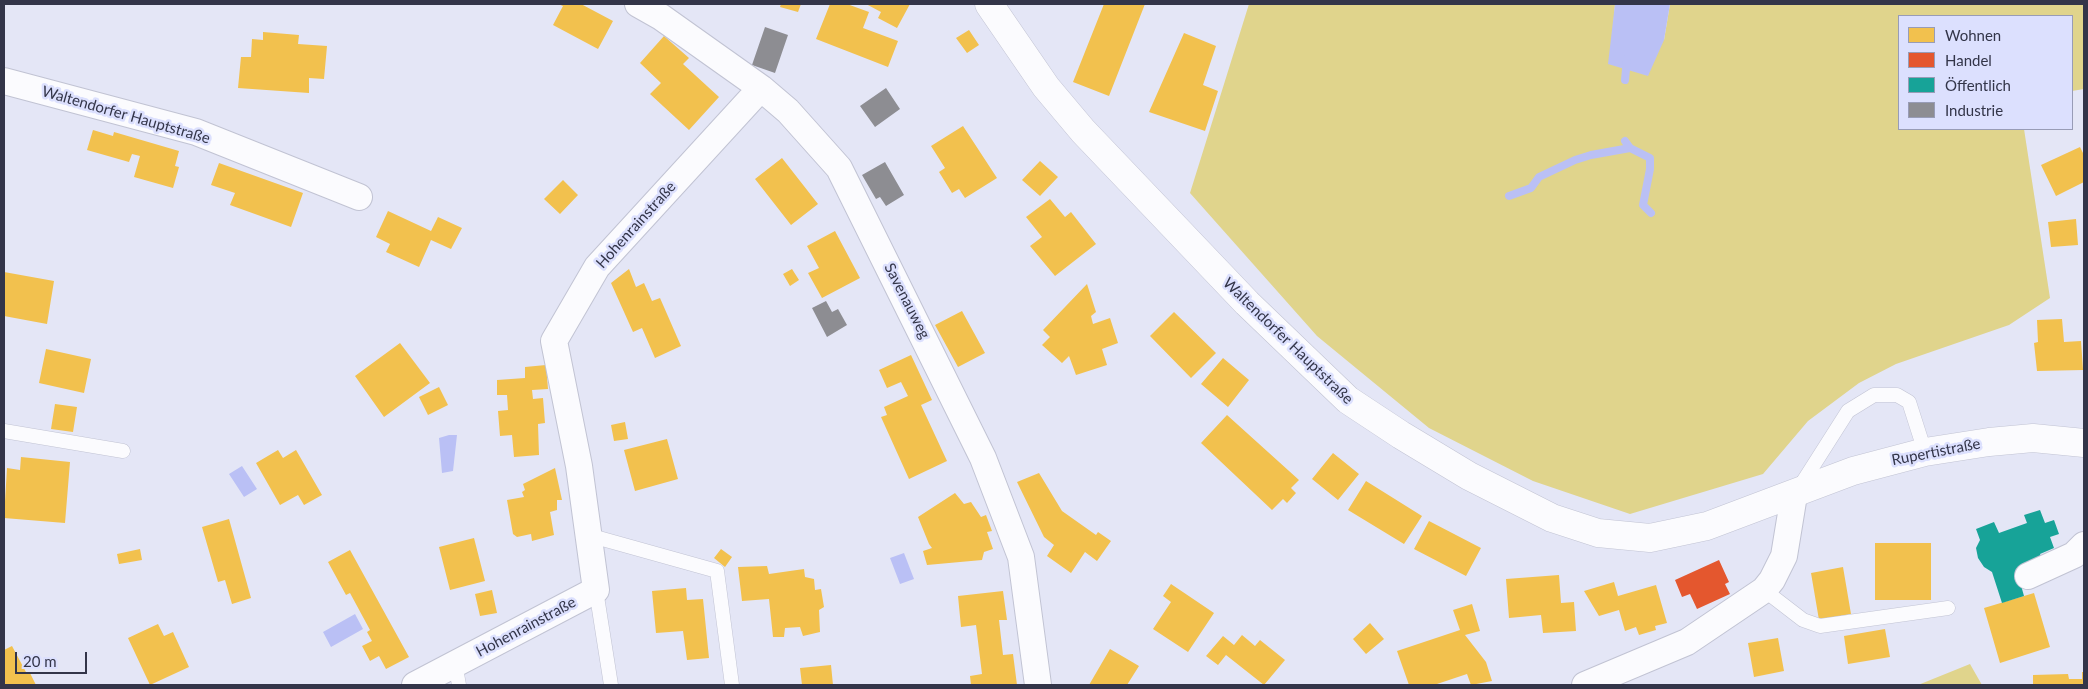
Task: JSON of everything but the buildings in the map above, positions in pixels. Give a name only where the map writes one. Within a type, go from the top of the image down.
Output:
[{"type":"main road","name":"Waltendorfer Hauptstraße","points":[[990,4],[1046,87],[1158,212],[1247,303],[1348,400],[1400,435],[1469,476],[1552,518],[1606,534],[1650,538],[1707,526],[1794,495]]},
{"type":"main road","name":"Rupertistraße","points":[[1794,495],[1852,471],[1924,452],[1989,442],[2033,438],[2084,443]]},
{"type":"street","name":"Savenauweg","points":[[638,4],[662,17],[760,88],[788,111],[839,168],[983,458],[1021,557],[1038,685]]},
{"type":"street","name":"Waltendorfer Hauptstraße","points":[[4,81],[196,132],[359,197]]},
{"type":"street","name":"Hohenrainstraße","points":[[415,685],[457,674],[596,590],[579,466],[554,341],[597,267],[760,88]]},
{"type":"street","points":[[1585,685],[1687,642],[1764,590],[1772,580],[1784,556],[1794,495]]},
{"type":"street","points":[[2028,576],[2074,555],[2084,545]]},
{"type":"lane","points":[[1794,495],[1848,411],[1874,395],[1886,393],[1903,398],[1912,408],[1924,452]]},
{"type":"lane","points":[[4,431],[122,451]]},
{"type":"lane","points":[[588,535],[717,571],[732,685]]},
{"type":"lane","name":"Hohenrainstraße","points":[[596,590],[611,685]]},
{"type":"lane","points":[[1764,590],[1803,620],[1820,626],[1948,608]]},
{"type":"shaded area","points":[[1249,4],[1615,4],[1613,29],[1664,40],[1670,4],[2084,4],[2084,89],[2073,91],[2073,15],[1898,15],[1898,130],[2024,130],[2050,298],[2009,325],[1896,364],[1859,383],[1808,421],[1763,474],[1630,514],[1533,481],[1429,428],[1317,336],[1190,193]]},
{"type":"shaded area","points":[[1970,664],[1982,685],[1918,685]]},
{"type":"water","points":[[1615,4],[1670,4],[1664,40],[1648,76],[1608,64]]},
{"type":"water","points":[[457,435],[453,471],[442,473],[439,438]]},
{"type":"water","points":[[242,466],[257,489],[244,497],[229,474]]},
{"type":"water","points":[[904,553],[914,579],[900,584],[890,558]]},
{"type":"water","points":[[355,614],[363,629],[331,647],[323,632]]},
{"type":"waterway","points":[[1625,80],[1627,59]]},
{"type":"waterway","points":[[1625,141],[1630,148],[1650,158],[1650,169],[1643,205],[1651,213]]},
{"type":"waterway","points":[[1509,196],[1531,188],[1539,177],[1575,160],[1630,148]]}]
